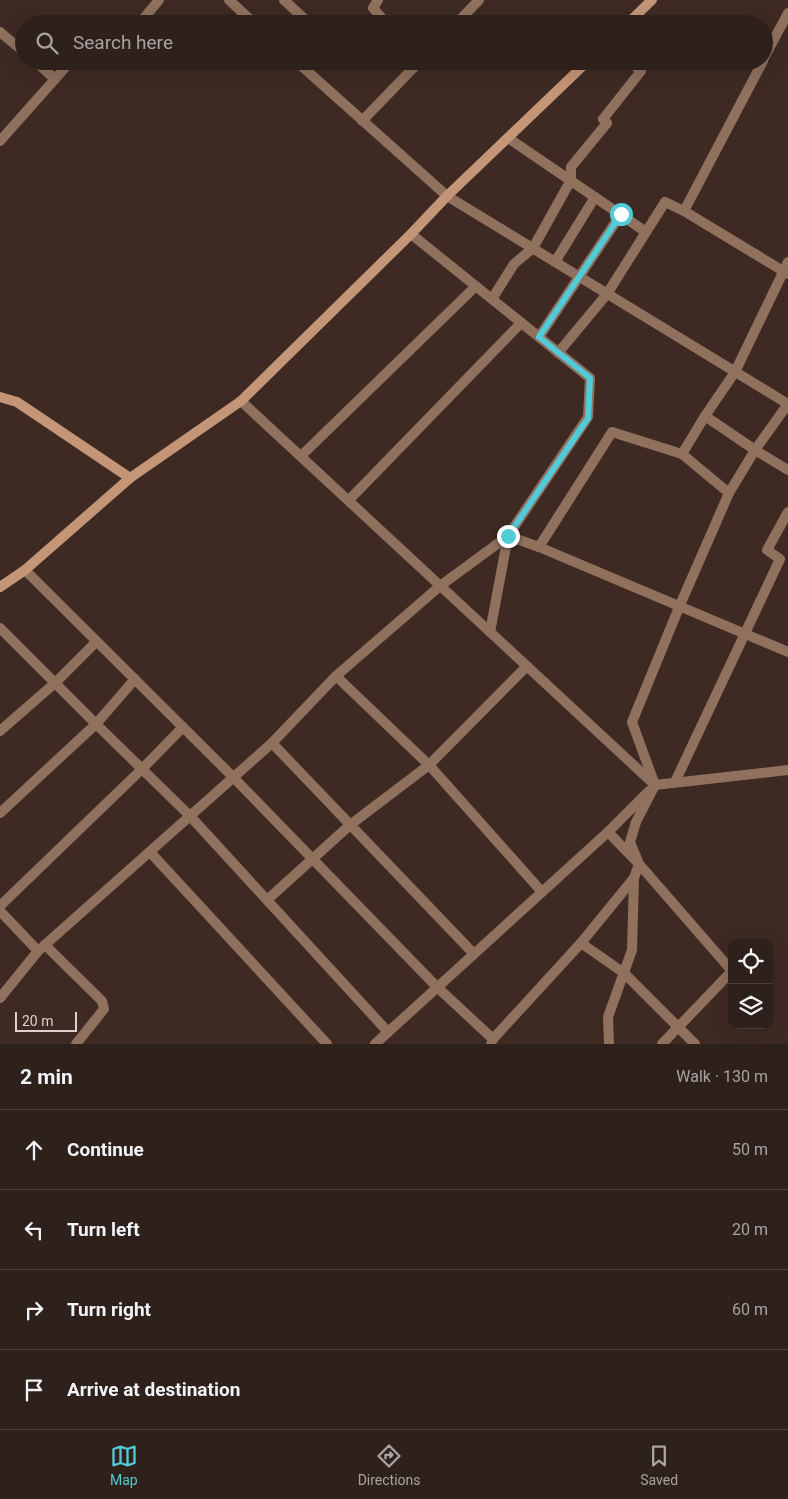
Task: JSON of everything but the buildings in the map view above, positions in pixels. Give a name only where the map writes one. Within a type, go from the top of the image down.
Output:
[{"type":"main road","points":[[636,15],[652,0]]},
{"type":"main road","points":[[0,587],[25,570],[130,478],[240,400],[411,234],[447,196],[579,70]]},
{"type":"main road","points":[[0,396],[17,402],[130,478]]},
{"type":"street","points":[[229,0],[245,15]]},
{"type":"street","points":[[284,0],[300,15]]},
{"type":"street","points":[[378,0],[374,8],[380,15]]},
{"type":"street","points":[[465,15],[479,0]]},
{"type":"street","points":[[146,15],[156,1]]},
{"type":"street","points":[[773,42],[788,13]]},
{"type":"street","points":[[0,32],[15,44]]},
{"type":"street","points":[[45,70],[55,79]]},
{"type":"street","points":[[0,141],[63,70]]},
{"type":"street","points":[[306,70],[447,196],[788,404],[755,450],[729,493],[632,722],[655,785],[636,822],[630,842],[639,864],[634,878],[632,950],[608,1018],[609,1044]]},
{"type":"street","points":[[362,121],[411,70]]},
{"type":"street","points":[[492,299],[514,264],[533,248],[571,180],[571,168],[607,123],[603,119],[641,70]]},
{"type":"street","points":[[684,211],[759,70]]},
{"type":"street","points":[[508,138],[646,232]]},
{"type":"street","points":[[555,262],[595,197]]},
{"type":"street","points":[[558,353],[607,294],[665,202],[786,269],[735,372],[682,454]]},
{"type":"street","points":[[539,337],[621,214]]},
{"type":"street","points":[[0,998],[42,948],[272,743],[336,676],[440,586],[508,536],[588,418],[590,378],[411,234]]},
{"type":"street","points":[[301,456],[476,286]]},
{"type":"street","points":[[349,500],[520,323]]},
{"type":"street","points":[[240,400],[655,785]]},
{"type":"street","points":[[705,416],[788,470]]},
{"type":"street","points":[[540,547],[612,432],[682,454],[729,493]]},
{"type":"street","points":[[675,782],[746,634],[784,561],[767,550],[788,512]]},
{"type":"street","points":[[508,536],[540,547],[788,652]]},
{"type":"street","points":[[490,632],[508,536]]},
{"type":"street","points":[[25,570],[183,727],[492,1042],[581,943],[634,878]]},
{"type":"street","points":[[0,628],[190,816],[267,900],[383,1040],[437,987],[608,832],[655,785],[788,770]]},
{"type":"street","points":[[0,731],[55,683],[96,642]]},
{"type":"street","points":[[267,900],[350,825],[429,765],[527,666]]},
{"type":"street","points":[[336,676],[429,765],[542,892]]},
{"type":"street","points":[[0,813],[96,724],[135,680]]},
{"type":"street","points":[[0,906],[183,727]]},
{"type":"street","points":[[272,743],[474,954]]},
{"type":"street","points":[[608,832],[639,864],[732,971],[662,1044]]},
{"type":"street","points":[[150,852],[327,1044]]},
{"type":"street","points":[[0,911],[105,1006],[104,1010],[76,1044]]},
{"type":"street","points":[[581,943],[624,973],[695,1044]]},
{"type":"route","points":[[508,536],[588,418],[590,378],[539,337],[621,214]]}]
